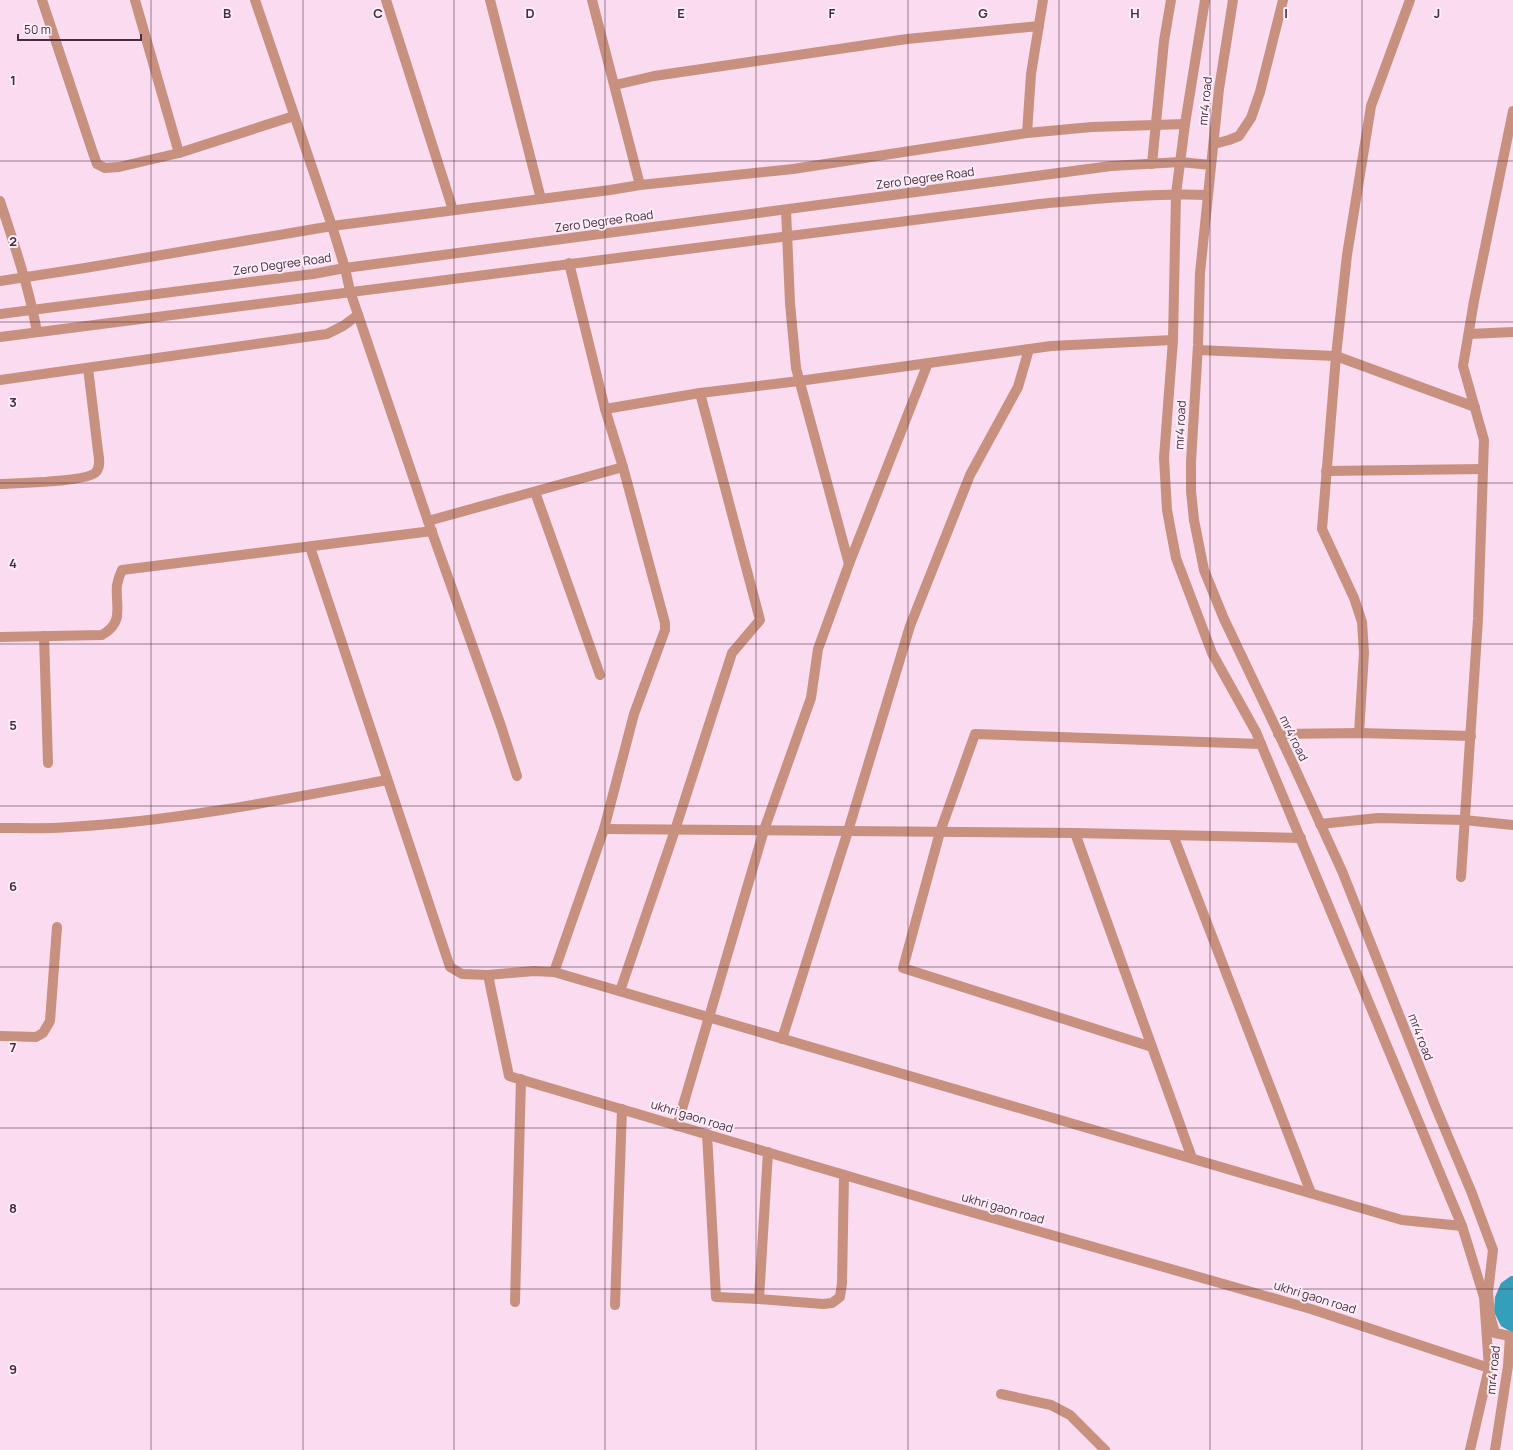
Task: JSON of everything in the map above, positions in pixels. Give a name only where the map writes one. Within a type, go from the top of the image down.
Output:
[{"type":"street","points":[[42,0],[97,164],[105,168],[119,167],[179,153],[294,116]]},
{"type":"street","points":[[135,0],[179,153]]},
{"type":"street","points":[[255,0],[332,226],[358,315],[517,776]]},
{"type":"street","points":[[386,0],[453,210]]},
{"type":"street","points":[[490,0],[540,199]]},
{"type":"street","points":[[592,0],[640,185]]},
{"type":"street","points":[[1028,133],[1031,74],[1042,0]]},
{"type":"street","points":[[1152,164],[1164,41],[1171,0]]},
{"type":"street","name":"mr4 road","points":[[1205,0],[1185,124],[1176,194],[1173,340],[1164,458],[1167,510],[1176,558],[1212,653],[1256,732],[1462,1226],[1484,1297],[1489,1368],[1470,1450]]},
{"type":"street","name":"mr4 road","points":[[1233,0],[1219,89],[1200,273],[1191,491],[1194,520],[1204,570],[1224,619],[1342,871],[1436,1108],[1471,1191],[1493,1250],[1488,1292],[1490,1315],[1495,1333],[1510,1336],[1510,1365],[1495,1450]]},
{"type":"street","points":[[1214,144],[1239,136],[1251,118],[1260,92],[1274,31],[1283,0]]},
{"type":"street","points":[[1359,733],[1364,653],[1362,622],[1354,598],[1322,529],[1326,471],[1347,254],[1371,106],[1410,0]]},
{"type":"street","points":[[615,85],[654,76],[899,40],[1039,26]]},
{"type":"street","points":[[1461,877],[1478,619],[1484,440],[1463,366],[1513,112]]},
{"type":"street","points":[[0,281],[332,226],[640,185],[793,169],[1028,133],[1092,127],[1185,124]]},
{"type":"street","name":"Zero Degree Road","points":[[0,314],[313,274],[345,268],[1111,166],[1180,162],[1211,165]]},
{"type":"street","points":[[0,337],[786,235],[1039,204],[1124,196],[1176,194],[1207,196]]},
{"type":"street","points":[[0,201],[24,278],[33,310],[37,332]]},
{"type":"street","points":[[786,210],[790,303],[796,368],[849,564]]},
{"type":"street","points":[[554,972],[604,829],[634,714],[665,630],[666,623],[623,467],[605,409],[569,263]]},
{"type":"street","points":[[0,380],[327,334],[343,326],[358,315]]},
{"type":"street","points":[[1469,334],[1513,332]]},
{"type":"street","points":[[605,409],[700,393],[799,381],[1051,346],[1173,340]]},
{"type":"street","points":[[782,1038],[848,831],[910,626],[970,475],[1018,387],[1029,349]]},
{"type":"street","points":[[1198,350],[1336,356],[1475,407]]},
{"type":"street","points":[[677,1126],[710,1018],[764,830],[812,698],[818,649],[849,564],[928,363]]},
{"type":"street","points":[[0,484],[76,479],[90,476],[96,472],[99,464],[98,451],[88,368]]},
{"type":"street","points":[[620,991],[675,830],[732,653],[760,620],[700,393]]},
{"type":"street","points":[[0,637],[102,635],[111,630],[117,621],[117,584],[122,570],[310,547],[430,526],[535,492],[623,467]]},
{"type":"street","points":[[1326,471],[1483,469]]},
{"type":"street","points":[[535,492],[600,675]]},
{"type":"street","points":[[310,547],[450,967],[462,974],[488,976],[534,971],[554,972],[1402,1220],[1462,1226]]},
{"type":"street","points":[[44,636],[48,763]]},
{"type":"street","points":[[1278,734],[1359,733],[1471,736]]},
{"type":"street","points":[[1152,1047],[903,968],[940,832],[975,734],[1261,744]]},
{"type":"street","points":[[0,828],[69,828],[156,820],[258,804],[387,780]]},
{"type":"street","points":[[1320,824],[1378,818],[1464,820],[1513,825]]},
{"type":"street","points":[[604,829],[1173,834],[1301,838]]},
{"type":"street","points":[[1075,833],[1192,1158]]},
{"type":"street","points":[[1173,834],[1311,1193]]},
{"type":"street","points":[[0,1036],[24,1038],[36,1037],[44,1033],[50,1021],[57,927]]},
{"type":"street","name":"ukhri gaon road","points":[[488,976],[509,1076],[844,1175],[1311,1309],[1489,1368]]},
{"type":"street","points":[[515,1302],[521,1079]]},
{"type":"street","points":[[615,1305],[622,1109]]},
{"type":"street","points":[[707,1134],[716,1297],[759,1298],[824,1304],[832,1303],[840,1297],[842,1283],[844,1175]]},
{"type":"street","points":[[759,1298],[768,1152]]},
{"type":"street","points":[[1001,1394],[1051,1405],[1070,1415],[1105,1450]]},
{"type":"water","points":[[1513,1276],[1513,1333],[1501,1326],[1494,1312],[1495,1297],[1501,1283]]}]
